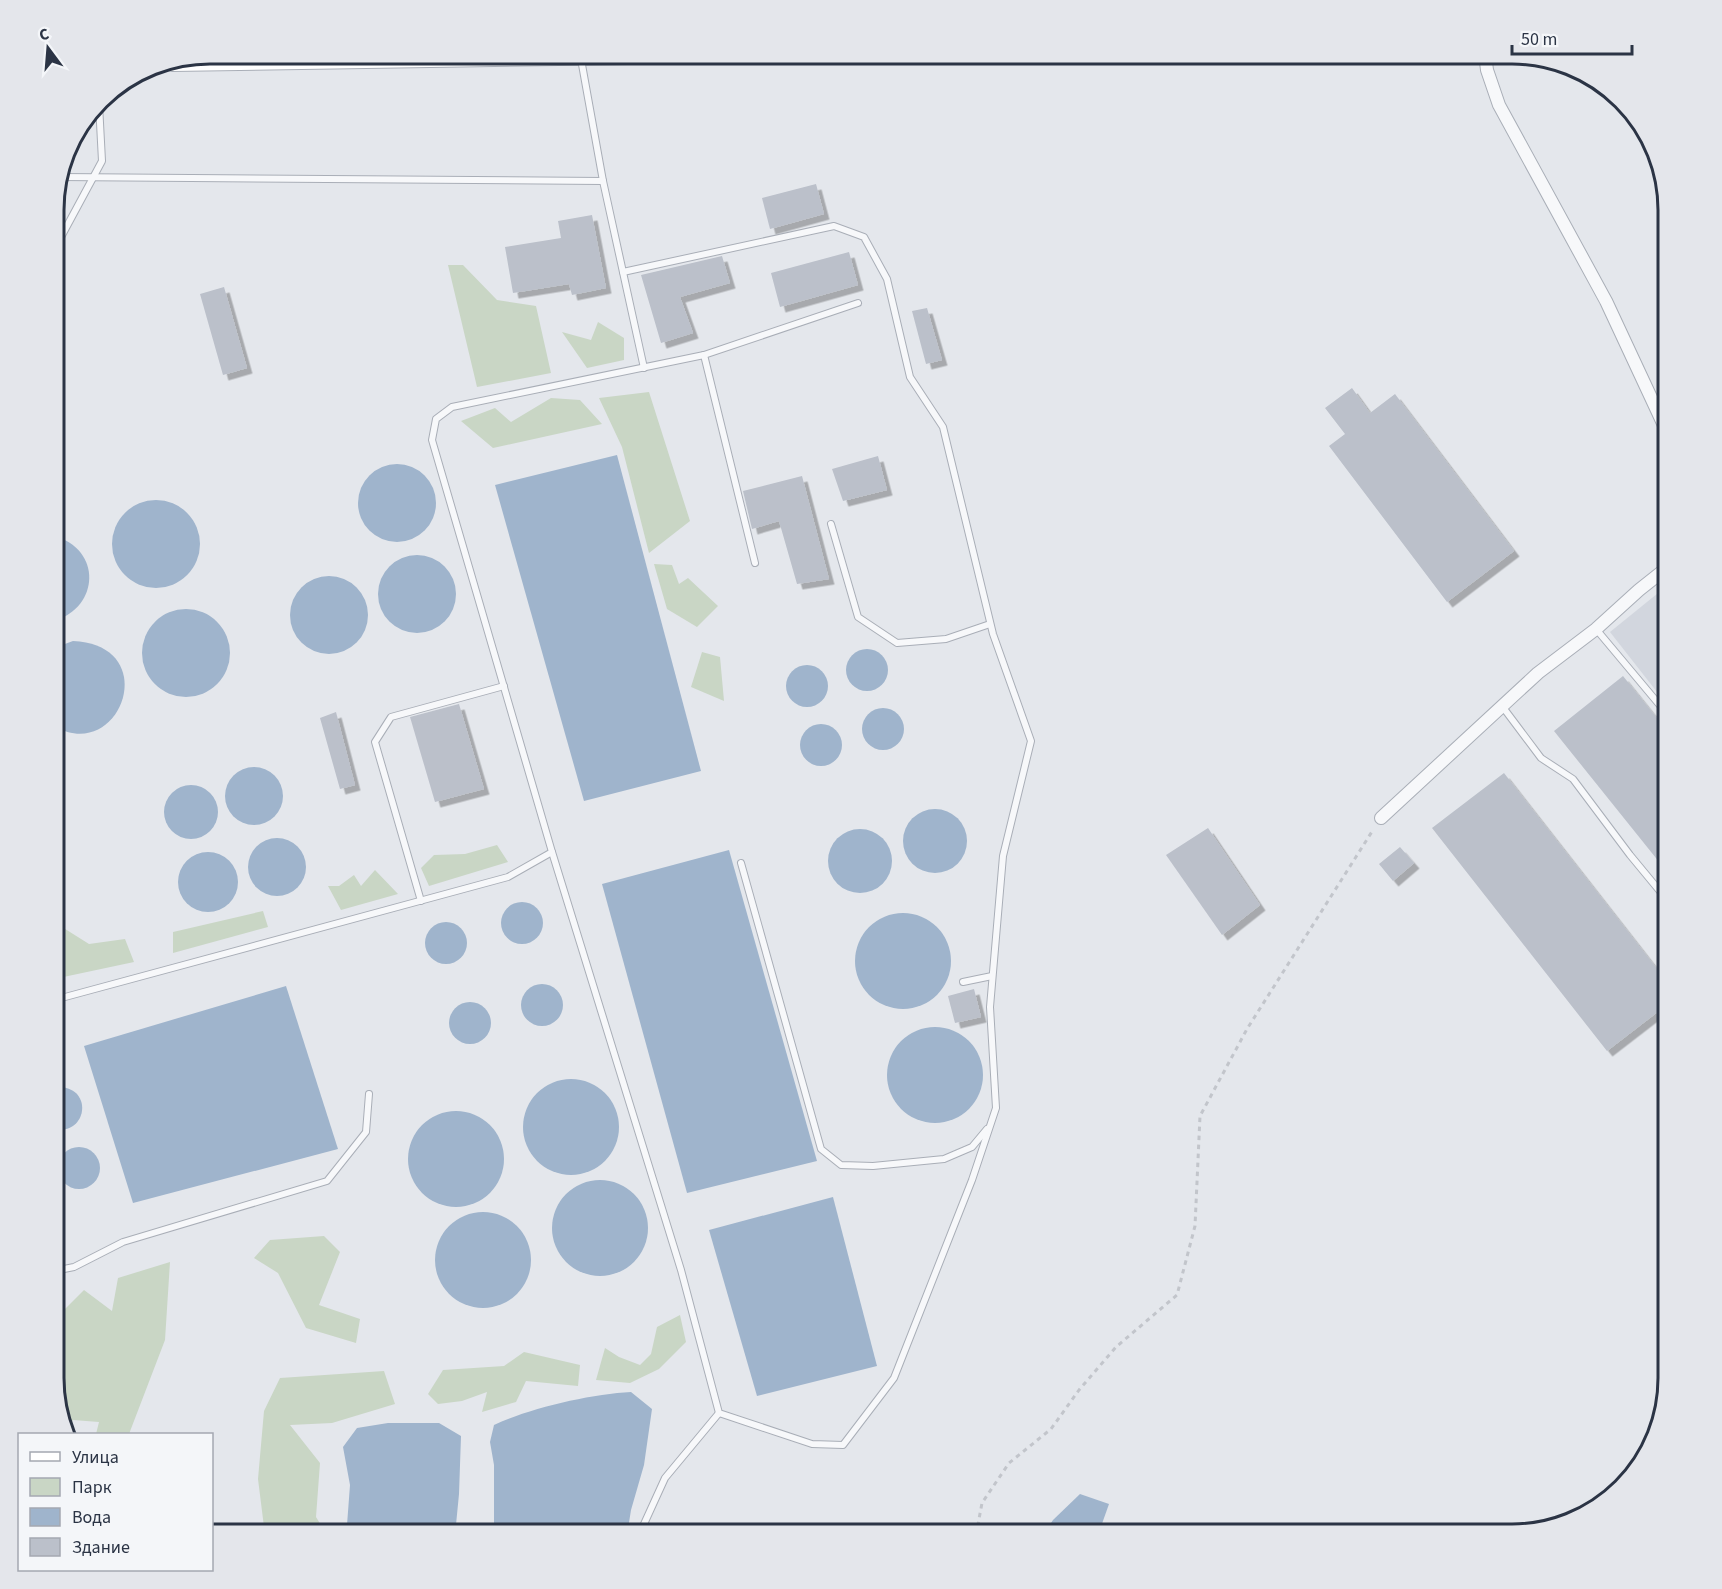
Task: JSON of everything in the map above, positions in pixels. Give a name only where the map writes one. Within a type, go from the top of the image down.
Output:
[{"type":"street","points":[[1486,64],[1499,105],[1606,301],[1657,411]]},
{"type":"street","points":[[1381,818],[1538,672],[1596,628],[1657,575]]},
{"type":"lane","points":[[581,64],[603,181],[644,368]]},
{"type":"lane","points":[[65,229],[102,161],[100,116]]},
{"type":"lane","points":[[68,177],[603,181]]},
{"type":"lane","points":[[623,272],[834,226],[864,237],[887,279],[910,377],[943,427],[990,624],[1031,741],[1003,856],[990,1007],[996,1108],[972,1180],[894,1378],[843,1445],[812,1444],[719,1413]]},
{"type":"lane","points":[[719,1413],[681,1270],[552,852],[432,440],[436,419],[452,407],[705,356],[858,303]]},
{"type":"lane","points":[[705,356],[755,563]]},
{"type":"lane","points":[[831,524],[858,616],[897,643],[946,639],[990,624]]},
{"type":"lane","points":[[1596,628],[1657,702]]},
{"type":"lane","points":[[421,901],[375,742],[391,717],[504,686]]},
{"type":"lane","points":[[1502,705],[1541,758],[1573,779],[1658,888]]},
{"type":"lane","points":[[65,997],[508,877],[552,852]]},
{"type":"lane","points":[[741,863],[821,1149],[841,1165],[873,1166],[944,1159],[972,1147],[990,1126]]},
{"type":"lane","points":[[963,982],[992,976]]},
{"type":"lane","points":[[65,1269],[74,1267],[123,1242],[327,1181],[366,1132],[369,1095]]},
{"type":"lane","points":[[644,1524],[665,1478],[719,1413]]},
{"type":"path","points":[[978,1524],[982,1503],[1009,1463],[1051,1429],[1079,1390],[1116,1347],[1176,1295],[1195,1226],[1200,1116],[1247,1029],[1343,874],[1381,818]]},
{"type":"shaded area","points":[[1657,594],[1657,692],[1610,632]]},
{"type":"green space","points":[[448,265],[463,265],[497,300],[536,306],[551,373],[477,387]]},
{"type":"green space","points":[[598,322],[624,338],[624,360],[587,368],[562,332],[591,340]]},
{"type":"green space","points":[[649,392],[690,521],[649,553],[622,447],[599,398]]},
{"type":"green space","points":[[551,398],[580,400],[602,424],[493,448],[461,421],[495,408],[511,422]]},
{"type":"green space","points":[[654,564],[672,565],[679,584],[688,578],[718,606],[697,627],[667,609]]},
{"type":"green space","points":[[702,652],[720,657],[724,701],[691,687]]},
{"type":"green space","points":[[497,845],[508,862],[429,886],[421,868],[434,855],[465,854]]},
{"type":"green space","points":[[375,870],[398,894],[341,910],[328,886],[339,886],[354,875],[361,886]]},
{"type":"green space","points":[[263,911],[268,927],[173,953],[173,932]]},
{"type":"green space","points":[[65,929],[89,944],[125,939],[134,962],[65,977]]},
{"type":"green space","points":[[324,1236],[340,1252],[319,1305],[360,1319],[356,1343],[306,1328],[278,1273],[254,1258],[270,1240]]},
{"type":"green space","points":[[170,1262],[165,1340],[129,1433],[96,1433],[99,1422],[73,1420],[72,1422],[69,1416],[65,1388],[65,1309],[84,1290],[112,1311],[118,1278]]},
{"type":"green space","points":[[680,1315],[686,1342],[659,1369],[630,1383],[596,1380],[605,1348],[619,1357],[640,1365],[651,1354],[657,1327]]},
{"type":"green space","points":[[524,1352],[580,1365],[578,1386],[526,1381],[516,1402],[482,1412],[487,1392],[462,1401],[438,1404],[428,1394],[443,1370],[504,1366]]},
{"type":"green space","points":[[384,1371],[395,1404],[332,1423],[290,1425],[320,1463],[316,1517],[320,1524],[264,1524],[258,1479],[264,1411],[280,1378]]},
{"type":"water","points":[[617,455],[701,771],[584,801],[495,485]]},
{"type":"water","points":[[397,464],[412,467],[424,476],[433,488],[436,503],[433,518],[424,530],[412,539],[397,542],[382,539],[370,530],[361,518],[358,503],[361,488],[370,476],[382,467]]},
{"type":"water","points":[[156,500],[181,507],[193,519],[200,544],[193,569],[181,581],[156,588],[131,581],[119,569],[112,544],[119,519],[131,507]]},
{"type":"water","points":[[65,541],[81,553],[87,565],[89,578],[87,591],[80,604],[65,616]]},
{"type":"water","points":[[417,555],[432,558],[444,567],[453,579],[456,594],[453,609],[444,621],[432,630],[417,633],[402,630],[390,621],[381,609],[378,594],[381,579],[390,567],[402,558]]},
{"type":"water","points":[[329,576],[344,579],[356,588],[365,600],[368,615],[365,630],[356,642],[344,651],[329,654],[314,651],[302,642],[293,630],[290,615],[293,600],[302,588],[314,579]]},
{"type":"water","points":[[186,609],[203,612],[217,622],[227,636],[230,653],[227,670],[217,684],[203,694],[186,697],[169,694],[155,684],[145,670],[142,653],[145,636],[155,622],[169,612]]},
{"type":"water","points":[[73,641],[101,647],[118,661],[124,680],[122,700],[113,717],[98,730],[77,734],[65,730],[65,644]]},
{"type":"water","points":[[867,649],[875,650],[882,655],[887,662],[887,678],[882,685],[875,690],[867,691],[859,690],[852,685],[847,678],[846,670],[847,662],[852,655],[859,650]]},
{"type":"water","points":[[807,665],[815,666],[822,671],[827,678],[827,694],[822,701],[815,706],[807,707],[799,706],[792,701],[787,694],[786,686],[787,678],[792,671],[799,666]]},
{"type":"water","points":[[883,708],[891,709],[898,714],[903,721],[903,737],[898,744],[891,749],[883,750],[875,749],[868,744],[863,737],[862,729],[863,721],[868,714],[875,709]]},
{"type":"water","points":[[821,724],[829,725],[836,730],[841,737],[841,753],[836,760],[829,765],[821,766],[813,765],[806,760],[801,753],[800,745],[801,737],[806,730],[813,725]]},
{"type":"water","points":[[254,767],[265,769],[278,780],[283,796],[281,807],[270,820],[254,825],[243,823],[230,812],[225,796],[227,785],[238,772]]},
{"type":"water","points":[[191,785],[201,787],[210,793],[216,802],[218,812],[216,822],[210,831],[201,837],[191,839],[181,837],[172,831],[166,822],[164,812],[166,802],[172,793],[181,787]]},
{"type":"water","points":[[935,809],[947,811],[958,818],[965,829],[967,841],[965,853],[958,864],[947,871],[935,873],[923,871],[912,864],[905,853],[903,841],[905,829],[912,818],[923,811]]},
{"type":"water","points":[[860,829],[872,831],[883,838],[890,849],[892,861],[890,873],[883,884],[872,891],[860,893],[848,891],[837,884],[830,873],[828,861],[830,849],[837,838],[848,831]]},
{"type":"water","points":[[271,838],[283,838],[298,846],[306,861],[306,873],[298,888],[283,896],[271,896],[256,888],[248,873],[248,861],[256,846]]},
{"type":"water","points":[[729,850],[817,1161],[687,1193],[602,884]]},
{"type":"water","points":[[202,852],[214,852],[230,860],[236,870],[238,882],[236,894],[230,904],[214,912],[202,912],[186,904],[178,888],[178,876],[186,860]]},
{"type":"water","points":[[522,902],[530,903],[537,908],[542,915],[542,931],[537,938],[530,943],[522,944],[514,943],[507,938],[502,931],[501,923],[502,915],[507,908],[514,903]]},
{"type":"water","points":[[903,913],[921,917],[937,927],[947,943],[951,961],[947,979],[937,995],[921,1005],[903,1009],[885,1005],[869,995],[859,979],[855,961],[859,943],[869,927],[885,917]]},
{"type":"water","points":[[446,922],[454,923],[461,928],[466,935],[466,951],[461,958],[454,963],[446,964],[438,963],[431,958],[426,951],[425,943],[426,935],[431,928],[438,923]]},
{"type":"water","points":[[542,984],[550,985],[557,990],[562,997],[562,1013],[557,1020],[550,1025],[542,1026],[534,1025],[527,1020],[522,1013],[521,1005],[522,997],[527,990],[534,985]]},
{"type":"water","points":[[286,986],[338,1149],[133,1203],[84,1046]]},
{"type":"water","points":[[470,1002],[478,1003],[485,1008],[490,1015],[490,1031],[485,1038],[478,1043],[470,1044],[462,1043],[455,1038],[450,1031],[449,1023],[450,1015],[455,1008],[462,1003]]},
{"type":"water","points":[[935,1027],[953,1031],[969,1041],[979,1057],[983,1075],[979,1093],[969,1109],[953,1119],[935,1123],[917,1119],[901,1109],[891,1093],[887,1075],[891,1057],[901,1041],[917,1031]]},
{"type":"water","points":[[571,1079],[589,1083],[605,1093],[615,1109],[619,1127],[615,1145],[605,1161],[589,1171],[571,1175],[553,1171],[537,1161],[527,1145],[523,1127],[527,1109],[537,1093],[553,1083]]},
{"type":"water","points":[[65,1088],[78,1096],[82,1103],[79,1120],[73,1126],[65,1129]]},
{"type":"water","points":[[456,1111],[474,1115],[490,1125],[500,1141],[504,1159],[500,1177],[490,1193],[474,1203],[456,1207],[438,1203],[422,1193],[412,1177],[408,1159],[412,1141],[422,1125],[438,1115]]},
{"type":"water","points":[[71,1148],[87,1148],[99,1160],[99,1176],[87,1188],[71,1188],[65,1184],[65,1152]]},
{"type":"water","points":[[600,1180],[618,1184],[634,1194],[644,1210],[648,1228],[644,1246],[634,1262],[618,1272],[600,1276],[582,1272],[566,1262],[556,1246],[552,1228],[556,1210],[566,1194],[582,1184]]},
{"type":"water","points":[[833,1197],[877,1366],[757,1396],[709,1230]]},
{"type":"water","points":[[483,1212],[501,1216],[517,1226],[527,1242],[531,1260],[527,1278],[517,1294],[501,1304],[483,1308],[465,1304],[449,1294],[439,1278],[435,1260],[439,1242],[449,1226],[465,1216]]},
{"type":"water","points":[[631,1392],[652,1409],[644,1465],[629,1524],[494,1524],[494,1465],[490,1442],[494,1425],[525,1413],[598,1396]]},
{"type":"water","points":[[388,1423],[439,1423],[461,1436],[456,1524],[347,1524],[350,1485],[343,1447],[357,1428]]},
{"type":"water","points":[[1080,1494],[1109,1504],[1102,1524],[1050,1524]]},
{"type":"building","points":[[816,184],[824,214],[770,229],[762,198]]},
{"type":"building","points":[[592,215],[606,288],[572,295],[569,284],[513,293],[505,247],[561,238],[558,221]]},
{"type":"building","points":[[849,252],[858,285],[780,307],[771,273]]},
{"type":"building","points":[[722,256],[730,283],[680,297],[693,333],[661,343],[641,275]]},
{"type":"building","points":[[224,287],[247,368],[223,375],[200,294]]},
{"type":"building","points":[[927,308],[942,360],[926,364],[912,311]]},
{"type":"building","points":[[1352,388],[1370,413],[1395,394],[1514,551],[1447,602],[1329,446],[1345,434],[1325,408]]},
{"type":"building","points":[[878,456],[887,490],[843,501],[832,469]]},
{"type":"building","points":[[802,476],[829,579],[797,584],[779,521],[752,529],[743,491]]},
{"type":"building","points":[[1623,676],[1657,719],[1658,860],[1554,731]]},
{"type":"building","points":[[459,704],[484,789],[435,802],[410,717]]},
{"type":"building","points":[[336,712],[355,785],[340,789],[320,718]]},
{"type":"building","points":[[1504,773],[1658,970],[1658,1012],[1607,1051],[1432,828]]},
{"type":"building","points":[[1208,828],[1260,905],[1222,935],[1166,855]]},
{"type":"building","points":[[1400,847],[1414,863],[1393,881],[1379,864]]},
{"type":"building","points":[[974,989],[981,1017],[955,1023],[948,996]]}]
